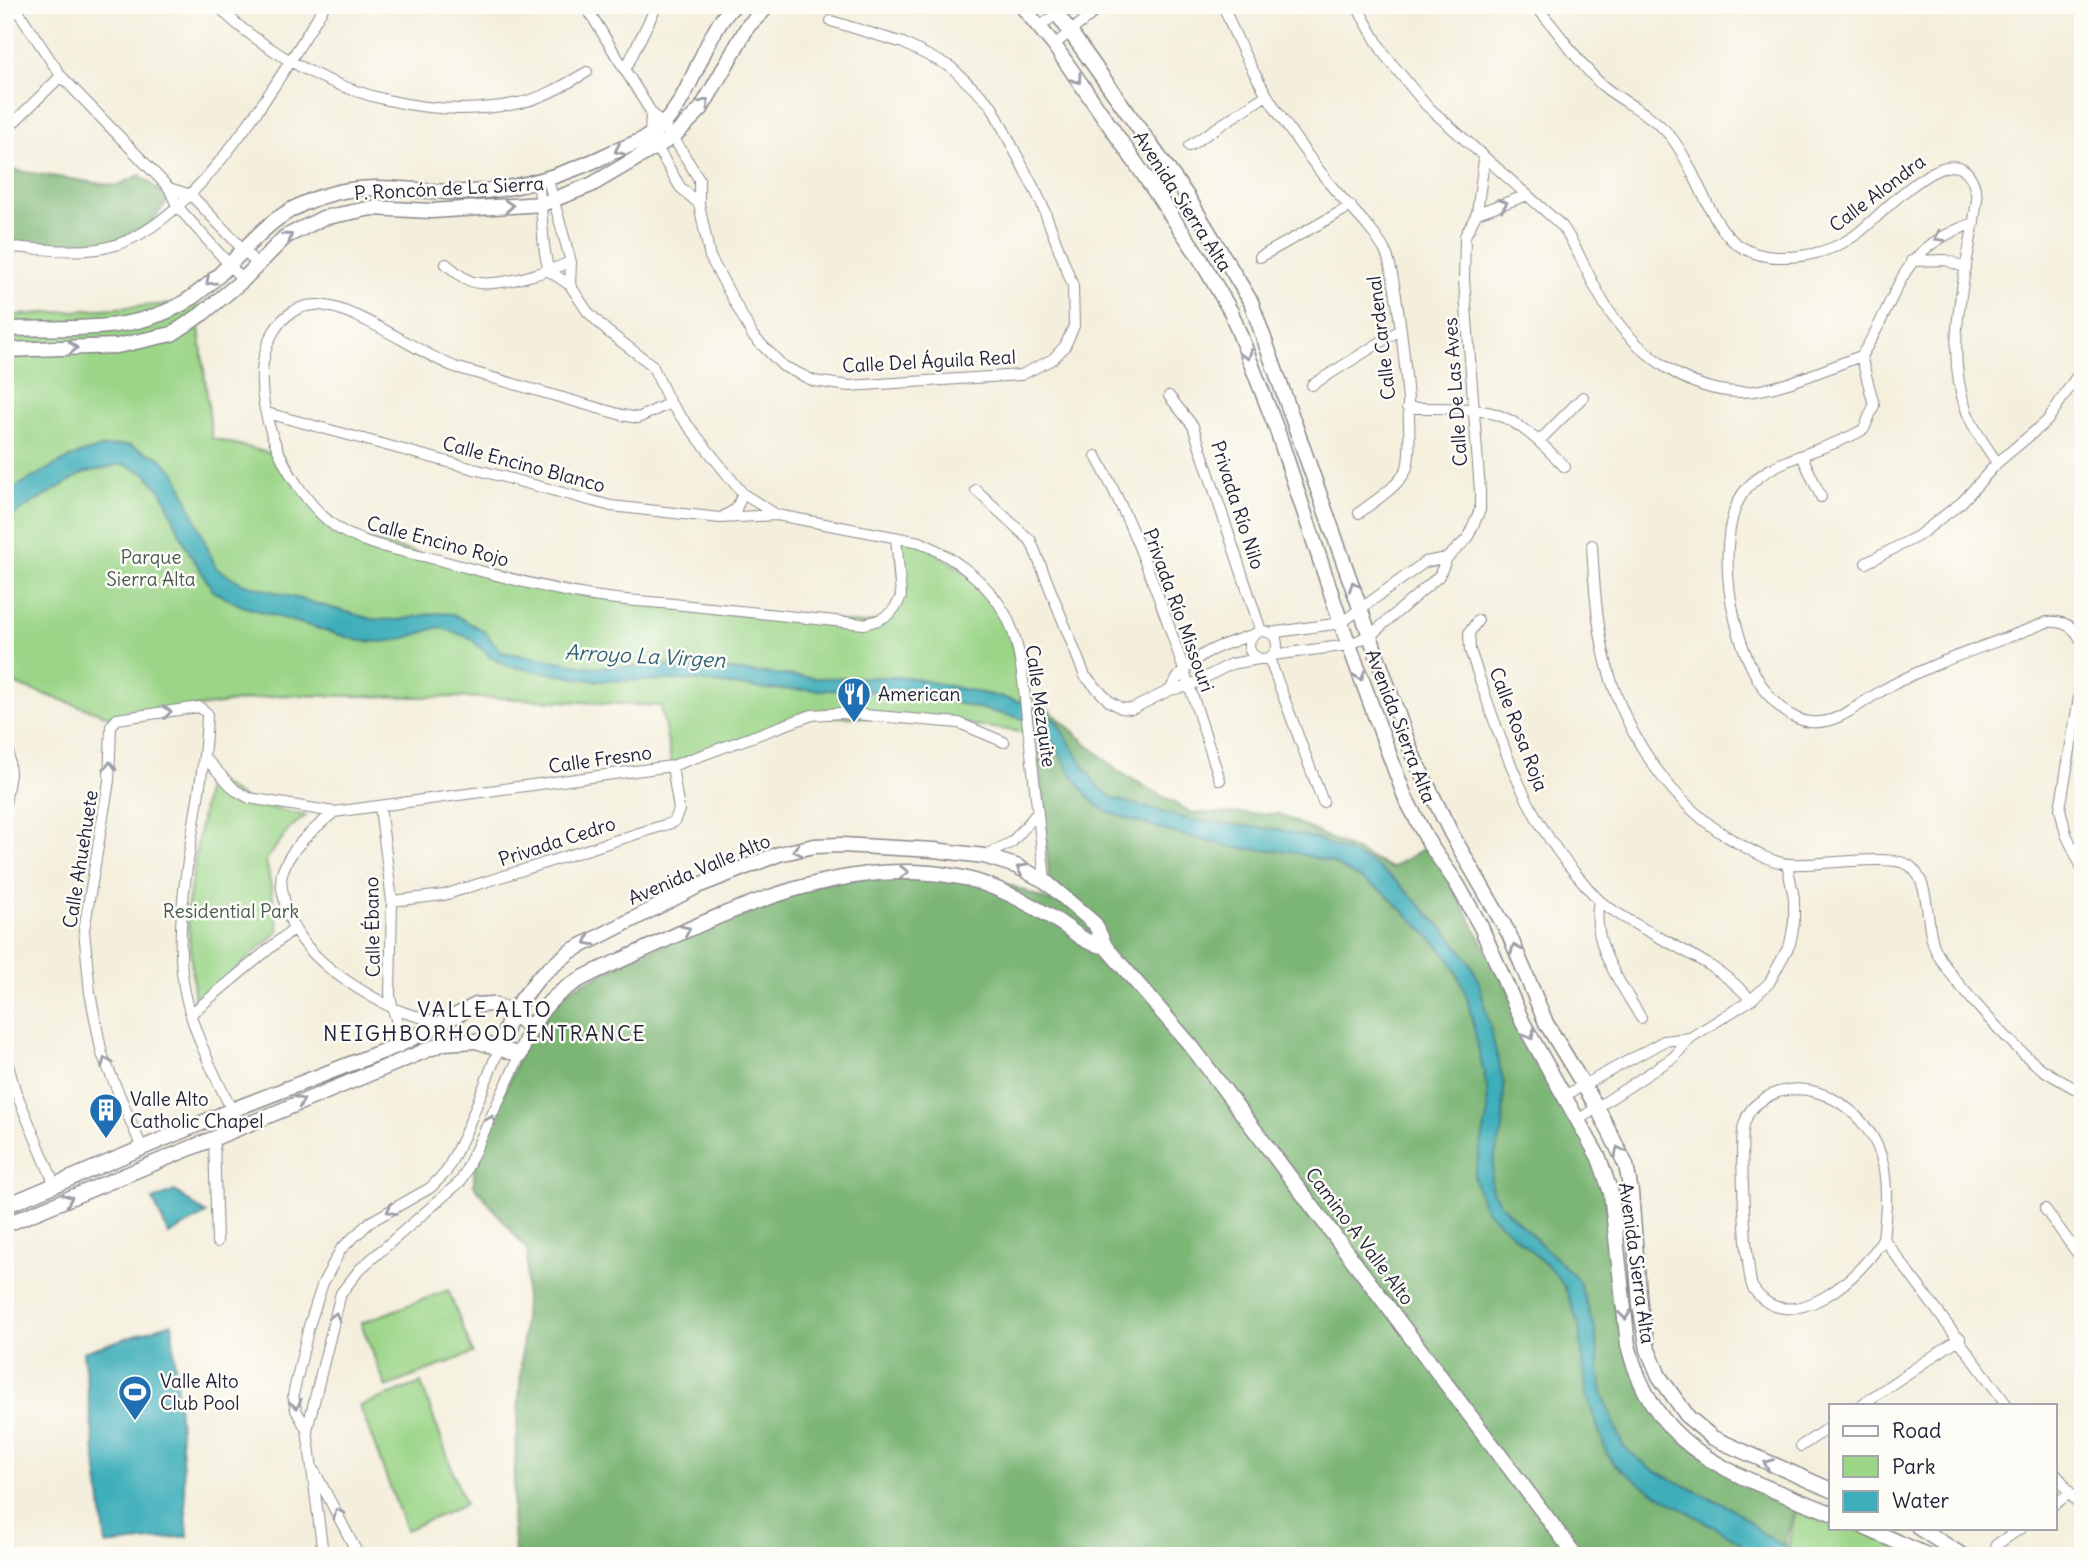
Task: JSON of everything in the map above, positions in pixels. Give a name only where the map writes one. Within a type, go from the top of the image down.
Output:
[{"type":"street","points":[[14,5],[61,76],[169,188],[177,206],[243,280]]},
{"type":"street","points":[[218,5],[229,19],[289,62],[343,88],[411,106],[474,109],[521,103],[556,90],[587,72]]},
{"type":"street","points":[[5,247],[98,249],[113,246],[149,230],[191,195],[247,124],[325,5]]},
{"type":"street","points":[[585,5],[651,112],[663,124]]},
{"type":"street","points":[[625,70],[657,5]]},
{"type":"street","name":"P. Roncón de La Sierra","points":[[5,350],[117,346],[150,341],[172,334],[243,280],[295,231],[323,218],[372,208],[431,211],[548,203],[591,185],[654,141],[681,98],[709,40],[734,5]]},
{"type":"street","name":"P. Roncón de La Sierra","points":[[5,329],[94,326],[149,319],[191,298],[272,220],[291,209],[334,193],[366,187],[454,192],[543,182],[654,141],[673,137],[701,109],[748,26],[769,5]]},
{"type":"street","name":"Avenida Sierra Alta","points":[[1021,5],[1054,45],[1198,256],[1231,312],[1277,430],[1341,623],[1405,797],[1430,845],[1457,884],[1495,955],[1523,1023],[1599,1158],[1611,1193],[1628,1345],[1633,1363],[1653,1406],[1684,1442],[1708,1460],[1829,1512]]},
{"type":"street","points":[[1054,45],[1103,5]]},
{"type":"street","name":"Calle Cardenal","points":[[1223,5],[1240,51],[1265,96],[1297,143],[1351,206],[1386,254],[1394,277],[1407,408],[1408,464],[1401,479],[1359,513]]},
{"type":"street","points":[[1356,5],[1384,54],[1409,85],[1484,160],[1562,226],[1577,248],[1600,296],[1629,337],[1652,358],[1691,381],[1739,393],[1764,389],[1861,356],[1911,261],[1926,245],[1945,233],[1974,223]]},
{"type":"street","name":"Calle Alondra","points":[[1534,5],[1603,85],[1657,122],[1670,135],[1682,151],[1722,229],[1745,249],[1781,258],[1826,251],[1857,234],[1924,176],[1944,166],[1962,170],[1976,187],[1974,223],[1957,335],[1961,389],[1973,425],[1997,463]]},
{"type":"street","points":[[1038,27],[1059,8]]},
{"type":"street","name":"Avenida Sierra Alta","points":[[1059,8],[1070,32],[1187,196],[1251,302],[1372,634],[1412,754],[1474,874],[1509,934],[1546,1023],[1598,1109],[1626,1165],[1646,1341],[1654,1365],[1670,1396],[1688,1417],[1713,1438],[1829,1489]]},
{"type":"street","name":"Calle Del Águila Real","points":[[663,124],[699,179],[699,204],[710,257],[730,297],[761,345],[783,366],[799,375],[849,386],[992,378],[1021,375],[1041,367],[1065,346],[1074,326],[1073,286],[1041,202],[991,105],[951,67],[904,43],[831,21]]},
{"type":"street","points":[[5,131],[61,76]]},
{"type":"street","points":[[1189,146],[1265,96]]},
{"type":"street","points":[[651,112],[654,141],[680,187],[699,204]]},
{"type":"street","name":"Calle De Las Aves","points":[[976,490],[1031,541],[1077,658],[1097,690],[1121,708],[1132,709],[1170,690],[1189,686],[1231,664],[1349,645],[1372,634],[1439,576],[1447,558],[1467,539],[1480,510],[1476,408],[1464,280],[1465,236],[1477,213],[1484,160]]},
{"type":"street","points":[[543,182],[548,203],[571,262],[570,285]]},
{"type":"street","points":[[169,188],[191,195],[257,264]]},
{"type":"street","points":[[1477,213],[1528,195]]},
{"type":"street","points":[[548,203],[541,237],[549,271],[570,285],[587,311],[652,365],[670,403],[743,494],[777,515]]},
{"type":"street","points":[[1260,257],[1351,206]]},
{"type":"street","points":[[1911,261],[1946,260],[1966,268]]},
{"type":"street","points":[[446,264],[464,278],[478,283],[549,271],[571,262]]},
{"type":"street","points":[[1231,312],[1251,302]]},
{"type":"street","name":"Calle Encino Rojo","points":[[670,403],[638,418],[455,368],[334,306],[315,305],[286,315],[264,348],[260,375],[267,413],[281,456],[291,476],[316,509],[338,528],[359,538],[582,595],[863,624],[883,620],[898,604],[901,596],[896,537]]},
{"type":"street","points":[[1312,385],[1400,330]]},
{"type":"street","points":[[1861,356],[1873,396],[1870,421],[1852,437],[1775,467],[1747,488],[1730,519],[1729,589],[1736,625],[1758,679],[1788,712],[1809,722],[1832,719],[1910,675],[2047,622],[2065,623],[2073,629],[2083,645]]},
{"type":"street","points":[[1866,563],[1918,536],[1941,520],[1997,463],[2047,421],[2083,367]]},
{"type":"street","name":"Privada Río Nilo","points":[[1169,396],[1193,426],[1261,633]]},
{"type":"street","points":[[1539,441],[1583,397]]},
{"type":"street","points":[[1407,408],[1476,408],[1520,424],[1565,467]]},
{"type":"street","name":"Calle Encino Blanco","points":[[267,413],[589,501],[720,518],[777,515]]},
{"type":"street","name":"Privada Río Missouri","points":[[1096,456],[1121,501],[1189,686],[1220,780]]},
{"type":"street","points":[[1802,456],[1821,497]]},
{"type":"street","points":[[720,518],[736,509],[743,494]]},
{"type":"street","name":"Calle Mezquite","points":[[777,515],[896,537],[936,549],[982,584],[1000,604],[1009,623],[1020,664],[1045,881]]},
{"type":"street","points":[[1592,545],[1594,585],[1607,666],[1629,723],[1661,777],[1692,811],[1723,835],[1761,856],[1787,864],[1833,865],[1888,859],[1911,867],[1920,878],[1933,945],[1947,972],[2039,1067],[2083,1093]]},
{"type":"street","name":"Calle De Las Aves","points":[[1341,623],[1425,562],[1447,558]]},
{"type":"street","points":[[1403,579],[1415,595]]},
{"type":"street","name":"Calle Rosa Roja","points":[[1478,620],[1469,633],[1470,650],[1516,782],[1552,844],[1599,900],[1645,931],[1722,972],[1751,1000]]},
{"type":"street","points":[[1170,690],[1182,667],[1223,645],[1261,633],[1341,623]]},
{"type":"street","points":[[1261,633],[1277,646],[1267,657]]},
{"type":"street","points":[[1261,633],[1249,649],[1267,657],[1323,802]]},
{"type":"street","points":[[2083,674],[2060,809],[2066,834],[2083,870]]},
{"type":"street","points":[[5,705],[10,774],[5,804]]},
{"type":"street","name":"Calle Ahuehuete","points":[[142,1148],[102,1054],[90,993],[84,930],[109,781],[110,734],[117,719],[202,708],[207,713],[206,759]]},
{"type":"street","name":"Calle Fresno","points":[[206,759],[235,790],[249,798],[334,812],[672,766],[812,715],[841,713],[959,723],[1004,742]]},
{"type":"street","points":[[206,759],[181,918],[182,974],[192,1013],[216,1077],[240,1127]]},
{"type":"street","name":"Privada Cedro","points":[[392,901],[444,895],[674,822],[679,810],[672,766]]},
{"type":"street","name":"Calle Ébano","points":[[380,807],[392,901],[392,1008],[398,1023],[399,1045]]},
{"type":"street","points":[[334,812],[309,834],[284,866],[281,880],[293,929],[324,963],[346,981],[392,1008],[440,1023]]},
{"type":"street","points":[[984,856],[1012,842],[1038,812]]},
{"type":"street","name":"Avenida Valle Alto","points":[[307,1430],[296,1410],[294,1387],[323,1283],[341,1249],[370,1223],[430,1188],[446,1172],[465,1134],[512,1012],[540,976],[571,951],[700,885],[779,854],[814,846],[841,845],[934,849],[984,856],[1016,866],[1045,881],[1095,924],[1105,946]]},
{"type":"street","points":[[1578,1120],[1674,1057],[1690,1038],[1751,1000],[1769,983],[1790,944],[1794,898],[1787,864]]},
{"type":"street","points":[[325,1555],[307,1430],[319,1393],[341,1293],[360,1269],[461,1181],[530,1028],[557,995],[576,982],[707,920],[778,895],[883,873],[932,873],[995,887],[1061,923],[1091,944],[1105,946]]},
{"type":"street","points":[[1457,884],[1474,874]]},
{"type":"street","points":[[1599,900],[1596,917],[1601,947],[1641,1018]]},
{"type":"street","points":[[192,1013],[293,929]]},
{"type":"street","name":"Camino A Valle Alto","points":[[1105,946],[1200,1058],[1576,1556]]},
{"type":"street","points":[[5,1206],[232,1110],[399,1045],[482,1003],[512,1012],[530,1028]]},
{"type":"street","points":[[1564,1096],[1664,1041],[1690,1038]]},
{"type":"street","points":[[5,1225],[444,1043],[460,1040],[500,1046],[520,1055]]},
{"type":"street","points":[[5,1054],[15,1090],[55,1185]]},
{"type":"street","points":[[1637,1057],[1647,1073]]},
{"type":"street","points":[[1883,1238],[1863,1269],[1825,1298],[1788,1308],[1761,1297],[1748,1277],[1742,1185],[1742,1140],[1744,1124],[1751,1110],[1768,1097],[1789,1090],[1808,1090],[1847,1107],[1875,1140],[1883,1163],[1887,1206],[1883,1238],[1960,1338],[2006,1404]]},
{"type":"street","points":[[214,1139],[218,1242]]},
{"type":"street","points":[[2045,1209],[2083,1261]]},
{"type":"street","points":[[1862,1404],[1960,1338]]},
{"type":"street","points":[[1801,1446],[1829,1427]]},
{"type":"street","points":[[314,1472],[359,1556]]},
{"type":"street","points":[[2056,1473],[2083,1511]]},
{"type":"street","points":[[2056,1503],[2070,1493]]},
{"type":"street","points":[[1870,1530],[1929,1556]]},
{"type":"street","points":[[1922,1530],[1963,1556]]},
{"type":"street","points":[[1996,1545],[2018,1530]]},
{"type":"green space","points":[[5,169],[116,186],[140,175],[169,199],[144,229],[115,242],[77,247],[5,241]]},
{"type":"green space","name":"Parque Sierra Alta","points":[[196,302],[212,438],[281,456],[315,509],[359,538],[582,595],[863,624],[883,620],[901,596],[896,537],[920,542],[982,584],[1009,623],[1028,733],[959,723],[812,715],[672,766],[661,706],[500,698],[281,695],[117,719],[5,681],[5,316]]},
{"type":"green space","points":[[1034,697],[1118,771],[1192,813],[1279,814],[1391,868],[1430,845],[1599,1158],[1625,1316],[1642,1384],[1684,1442],[1797,1505],[1780,1556],[515,1556],[512,1518],[528,1251],[474,1185],[474,1169],[530,1028],[557,995],[730,911],[822,883],[922,872],[1005,883],[1051,902]]},
{"type":"green space","name":"Residential Park","points":[[208,776],[251,803],[306,816],[291,827],[266,860],[279,931],[195,1005],[187,910]]},
{"type":"green space","points":[[448,1290],[473,1353],[386,1387],[361,1323]]},
{"type":"green space","points":[[421,1383],[465,1505],[406,1530],[360,1406]]},
{"type":"green space","points":[[1797,1505],[1829,1518],[1829,1530],[1858,1530],[1922,1556],[1786,1556]]},
{"type":"water","points":[[129,445],[159,457],[176,473],[216,568],[242,583],[372,619],[398,620],[435,613],[453,614],[484,631],[502,652],[593,667],[678,665],[816,678],[908,677],[1009,699],[1032,705],[1056,721],[1096,785],[1112,798],[1191,820],[1280,830],[1317,839],[1374,864],[1397,882],[1450,936],[1469,961],[1478,979],[1504,1084],[1503,1130],[1495,1154],[1492,1191],[1501,1205],[1579,1281],[1595,1330],[1602,1392],[1623,1446],[1649,1468],[1735,1510],[1763,1534],[1803,1556],[1754,1556],[1736,1540],[1642,1485],[1614,1464],[1607,1454],[1587,1396],[1579,1325],[1564,1286],[1552,1270],[1489,1213],[1483,1205],[1474,1177],[1488,1113],[1487,1088],[1467,997],[1453,964],[1436,943],[1385,893],[1331,862],[1289,851],[1237,848],[1174,833],[1107,812],[1092,801],[1075,780],[1044,727],[1032,721],[910,692],[766,689],[688,680],[595,681],[507,666],[490,657],[470,638],[439,627],[403,639],[360,641],[242,606],[214,592],[187,549],[162,492],[145,473],[123,464],[83,473],[5,520],[5,493],[79,454]]},
{"type":"water","points":[[175,1191],[206,1214],[169,1235],[153,1200]]},
{"type":"water","name":"Valle Alto Club Pool","points":[[172,1323],[188,1536],[106,1545],[83,1352]]},
{"type":"place","name":"American","points":[[854,724]]},
{"type":"place","name":"Valle Alto Catholic Chapel","points":[[106,1140]]},
{"type":"place","name":"Valle Alto Club Pool","points":[[135,1422]]},
{"type":"district","name":"VALLE ALTO NEIGHBORHOOD ENTRANCE","points":[[485,1021]]},
{"type":"water label","name":"Arroyo La Virgen","points":[[645,656]]}]
